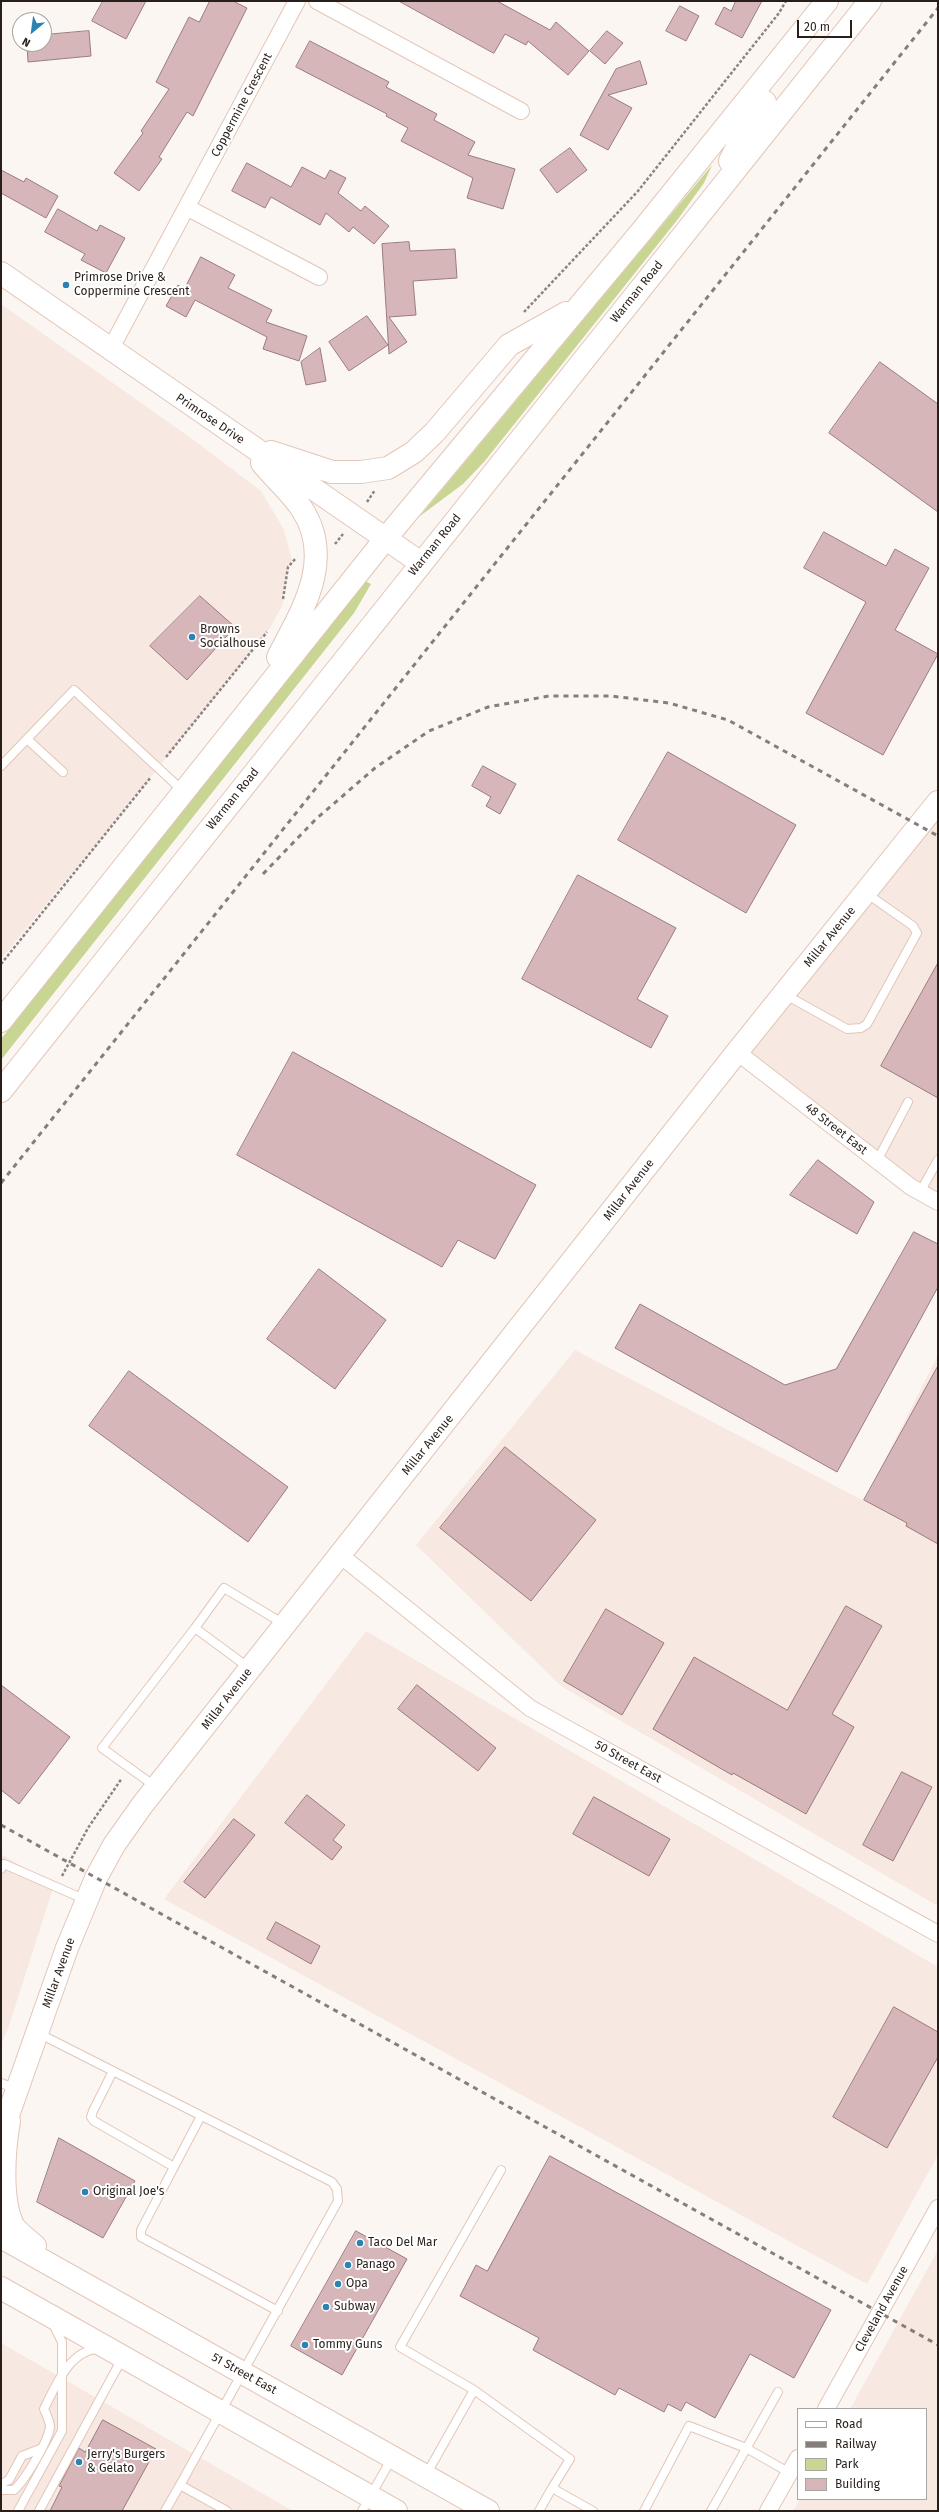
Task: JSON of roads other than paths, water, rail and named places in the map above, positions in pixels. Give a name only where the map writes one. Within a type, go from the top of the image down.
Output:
[{"type":"main road","points":[[1,1021],[386,538],[793,46],[827,1]]},
{"type":"main road","points":[[708,204],[752,118],[823,29],[833,1]]},
{"type":"main road","name":"Warman Road","points":[[1,1091],[870,1]]},
{"type":"main road","name":"Primrose Drive","points":[[1,273],[110,350],[421,563]]},
{"type":"main road","points":[[246,443],[332,472],[388,468],[414,452],[434,433],[509,345],[578,307]]},
{"type":"main road","points":[[246,443],[302,509],[314,540],[316,553],[314,576],[306,602],[258,697]]},
{"type":"main road","name":"Millar Avenue","points":[[1,2135],[7,2100],[37,2033],[87,1900],[114,1845],[157,1787],[737,1052],[938,802]]},
{"type":"main road","points":[[7,2100],[2,2166],[2,2197],[13,2226],[69,2275]]},
{"type":"main road","name":"51 Street East","points":[[1,2237],[488,2511]]},
{"type":"main road","points":[[1,2288],[222,2412],[366,2504],[396,2511]]},
{"type":"main road","points":[[1,2305],[21,2307],[62,2322]]},
{"type":"street","name":"Coppermine Crescent","points":[[110,350],[188,208],[297,1]]},
{"type":"street","points":[[317,1],[521,111]]},
{"type":"street","points":[[188,208],[319,277]]},
{"type":"street","name":"48 Street East","points":[[737,1052],[877,1161],[920,1192],[938,1202]]},
{"type":"street","name":"50 Street East","points":[[340,1555],[530,1708],[938,1934]]},
{"type":"street","name":"Cleveland Avenue","points":[[827,2408],[938,2208]]},
{"type":"street","points":[[768,2511],[797,2460]]},
{"type":"lane","points":[[1,766],[74,690],[183,791]]},
{"type":"lane","points":[[27,739],[63,772]]},
{"type":"lane","points":[[784,994],[847,1029],[862,1028],[867,1024],[917,933],[913,926],[866,892]]},
{"type":"lane","points":[[877,1161],[908,1102]]},
{"type":"lane","points":[[920,1192],[938,1160]]},
{"type":"lane","points":[[157,1787],[129,1769],[102,1748],[224,1588],[285,1625]]},
{"type":"lane","points":[[195,1628],[250,1669]]},
{"type":"lane","points":[[2,1865],[87,1900]]},
{"type":"lane","points":[[37,2033],[332,2182],[337,2189],[338,2202],[222,2412],[165,2511]]},
{"type":"lane","points":[[113,2071],[91,2117],[94,2121],[174,2167]]},
{"type":"lane","points":[[201,2116],[140,2230],[142,2236],[278,2311]]},
{"type":"lane","points":[[501,2170],[400,2347],[474,2390],[570,2459],[539,2511]]},
{"type":"lane","points":[[18,2511],[62,2431],[62,2342],[57,2328],[39,2314]]},
{"type":"lane","points":[[1,2490],[14,2490],[22,2483],[50,2426],[44,2409],[62,2373],[80,2355],[89,2349],[118,2354],[39,2511]]},
{"type":"lane","points":[[426,2476],[474,2390]]},
{"type":"lane","points":[[711,2511],[778,2392]]},
{"type":"lane","points":[[644,2511],[689,2426],[746,2448],[790,2472]]},
{"type":"lane","points":[[1,2484],[9,2480],[22,2456],[40,2448]]},
{"type":"lane","points":[[366,2504],[392,2457]]},
{"type":"lane","points":[[180,2485],[227,2511]]},
{"type":"lane","points":[[552,2488],[593,2511]]},
{"type":"railway","points":[[1,1183],[938,8]]},
{"type":"railway","points":[[263,874],[316,819],[375,768],[429,731],[488,707],[549,696],[611,696],[669,703],[728,720],[938,836]]},
{"type":"railway","points":[[1,1825],[938,2345]]},
{"type":"place","name":"Primrose Drive & Coppermine Crescent","points":[[66,285]]},
{"type":"place","name":"Browns Socialhouse","points":[[192,637]]},
{"type":"place","name":"Original Joe's","points":[[85,2192]]},
{"type":"place","name":"Taco Del Mar","points":[[360,2243]]},
{"type":"place","name":"Panago","points":[[348,2265]]},
{"type":"place","name":"Opa","points":[[338,2284]]},
{"type":"place","name":"Subway","points":[[326,2307]]},
{"type":"place","name":"Tommy Guns","points":[[305,2345]]},
{"type":"place","name":"Jerry's Burgers & Gelato","points":[[79,2462]]}]
